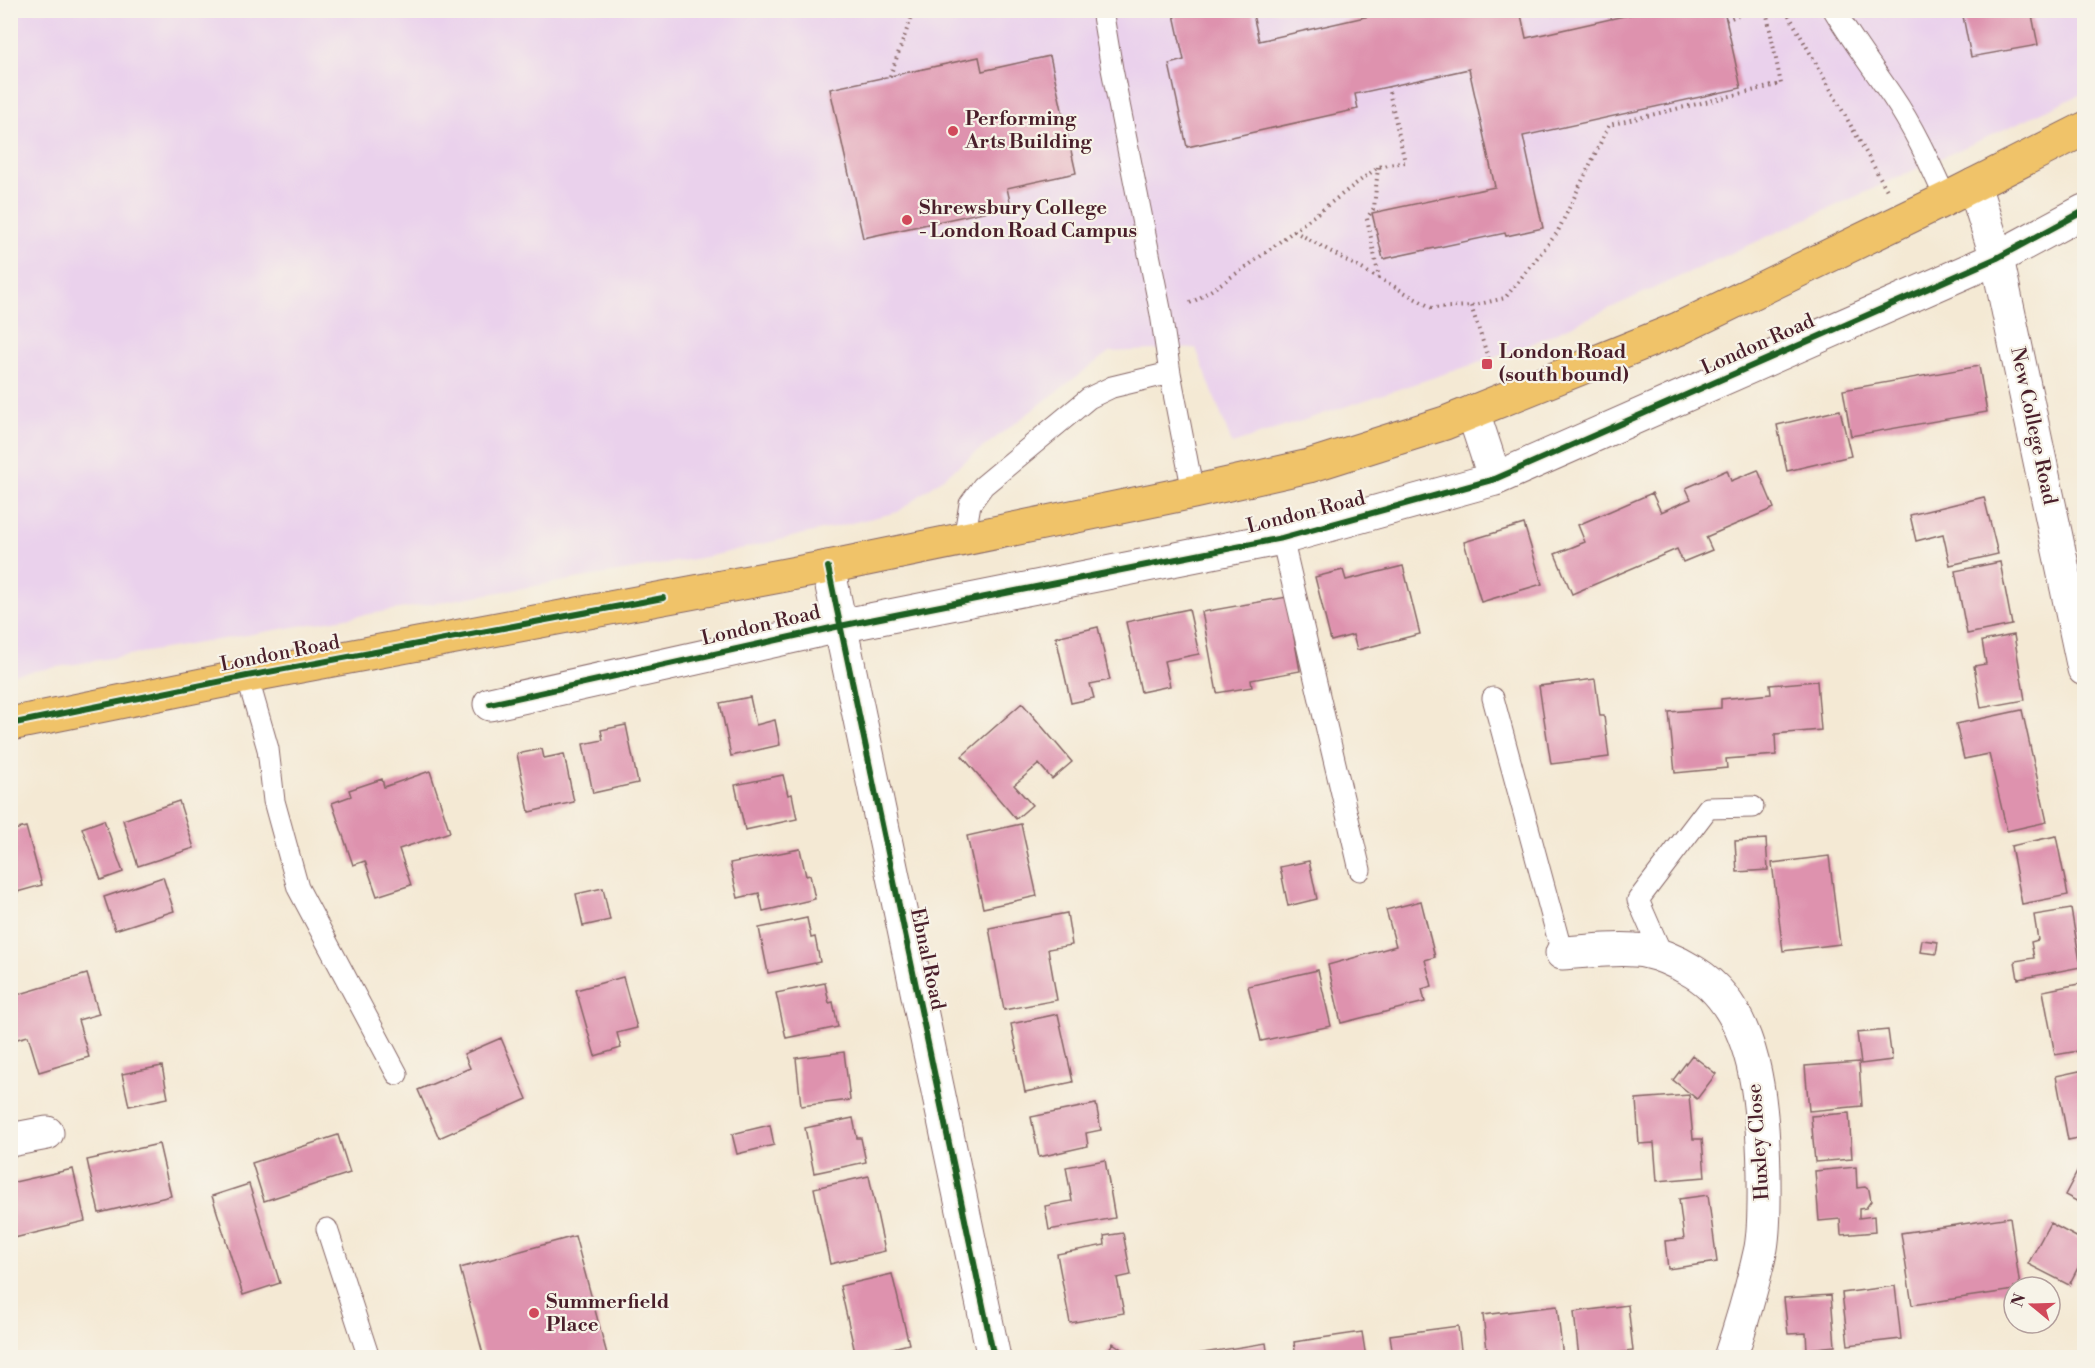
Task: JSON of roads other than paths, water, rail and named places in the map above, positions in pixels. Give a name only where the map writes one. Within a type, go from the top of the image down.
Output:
[{"type":"main road","name":"London Road","points":[[10,724],[247,676],[828,567],[1309,466],[1445,423],[1678,329],[2085,129]]},
{"type":"street","name":"New College Road","points":[[1960,192],[1997,258],[2085,669]]},
{"type":"street","name":"London Road","points":[[490,704],[840,626],[1282,538],[1495,479],[1997,258],[2085,211]]},
{"type":"street","points":[[1487,406],[1495,479]]},
{"type":"street","name":"Ebnal Road","points":[[828,567],[994,1358]]},
{"type":"street","name":"Huxley Close","points":[[1562,953],[1636,950],[1663,957],[1695,972],[1724,998],[1741,1030],[1754,1065],[1761,1111],[1764,1205],[1761,1246],[1744,1316],[1730,1358]]},
{"type":"street","points":[[10,1140],[47,1133]]},
{"type":"lane","points":[[1102,10],[1193,492]]},
{"type":"lane","points":[[1834,10],[1851,40],[1893,97],[1922,147],[1960,192]]},
{"type":"lane","points":[[964,539],[970,504],[983,486],[1089,398],[1112,387],[1170,373]]},
{"type":"lane","points":[[1282,538],[1360,870]]},
{"type":"lane","points":[[247,676],[268,749],[274,801],[298,888],[397,1074]]},
{"type":"lane","points":[[1493,698],[1562,953]]},
{"type":"lane","points":[[1663,957],[1638,900],[1708,808],[1753,807]]},
{"type":"lane","points":[[327,1229],[369,1358]]},
{"type":"place","name":"Performing Arts Building","points":[[953,131]]},
{"type":"place","name":"Shrewsbury College - London Road Campus","points":[[907,220]]},
{"type":"place","name":"London Road (south bound)","points":[[1487,364]]},
{"type":"place","name":"Summerfield Place","points":[[534,1313]]}]
